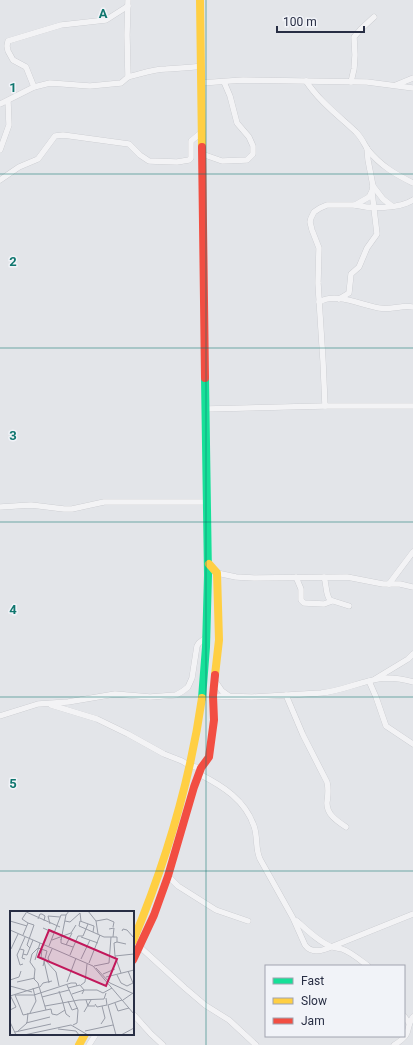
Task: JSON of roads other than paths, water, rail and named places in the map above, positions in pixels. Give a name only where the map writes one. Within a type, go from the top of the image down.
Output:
[{"type":"main road","points":[[134,938],[165,859],[179,812],[190,766],[202,697],[207,637],[209,564],[200,0]]},
{"type":"main road","points":[[134,958],[154,915],[168,876],[194,787],[200,771],[209,757],[214,720],[213,696],[219,640],[219,619],[217,573],[209,564]]},
{"type":"main road","points":[[79,1045],[84,1035]]},
{"type":"street","points":[[128,3],[128,77]]},
{"type":"street","points":[[34,87],[26,67],[16,62],[10,56],[7,49],[8,41],[61,25],[106,20],[128,3]]},
{"type":"street","points":[[351,82],[354,70],[355,55],[354,37],[361,28],[374,17]]},
{"type":"street","points":[[0,104],[34,87],[50,83],[90,86],[121,83],[128,77],[151,71],[201,66]]},
{"type":"street","points":[[395,86],[413,78]]},
{"type":"street","points":[[201,83],[270,80],[367,82],[413,88]]},
{"type":"street","points":[[306,81],[312,91],[362,139],[367,148],[385,167],[400,177],[413,182]]},
{"type":"street","points":[[202,154],[222,161],[247,160],[253,154],[254,149],[252,141],[237,123],[230,96],[224,82]]},
{"type":"street","points":[[0,150],[9,125],[8,101]]},
{"type":"street","points":[[0,180],[20,167],[38,159],[55,136],[63,135],[129,144],[140,155],[149,161],[177,162],[189,160],[191,158],[191,141],[202,132]]},
{"type":"street","points":[[340,299],[348,293],[350,274],[359,267],[367,248],[377,234],[367,148]]},
{"type":"street","points":[[354,205],[369,197],[372,189]]},
{"type":"street","points":[[372,189],[392,206]]},
{"type":"street","points":[[325,406],[318,283],[319,248],[312,230],[310,222],[311,218],[314,212],[327,205],[374,207],[392,206],[406,204],[413,200]]},
{"type":"street","points":[[319,302],[330,298],[380,308],[413,307]]},
{"type":"street","points":[[206,409],[325,406],[413,406]]},
{"type":"street","points":[[0,507],[31,505],[68,509],[104,502],[207,502]]},
{"type":"street","points":[[389,584],[413,552]]},
{"type":"street","points":[[217,573],[236,577],[347,577],[383,584],[400,584],[413,587]]},
{"type":"street","points":[[296,577],[300,589],[301,600],[304,603],[324,604],[332,601]]},
{"type":"street","points":[[324,577],[328,597],[332,601],[349,606]]},
{"type":"street","points":[[0,716],[38,704],[73,702],[118,694],[156,697],[176,695],[184,691],[188,686],[192,678],[197,646],[207,637]]},
{"type":"street","points":[[370,681],[402,663],[413,654]]},
{"type":"street","points":[[213,696],[252,697],[331,692],[370,681],[393,678],[413,682]]},
{"type":"street","points":[[215,680],[222,691],[230,696]]},
{"type":"street","points":[[370,681],[386,726],[413,744]]},
{"type":"street","points":[[286,695],[303,735],[327,782],[329,790],[327,804],[330,814],[346,827]]},
{"type":"street","points":[[49,704],[97,719],[164,754],[182,761],[223,787],[238,800],[254,826],[257,852],[260,859],[293,918],[305,945],[308,948],[314,951],[320,951],[413,914]]},
{"type":"street","points":[[168,876],[178,886],[216,910],[248,921]]},
{"type":"street","points":[[293,918],[309,932],[332,947],[342,949],[367,965]]},
{"type":"street","points":[[140,947],[185,988],[229,1020],[256,1045]]},
{"type":"street","points":[[134,1015],[163,1045]]},
{"type":"street","points":[[405,1035],[413,1016]]},
{"type":"street","points":[[405,1017],[409,1023]]},
{"type":"street","points":[[89,1045],[95,1035]]},
{"type":"street","points":[[394,1045],[404,1037]]}]
